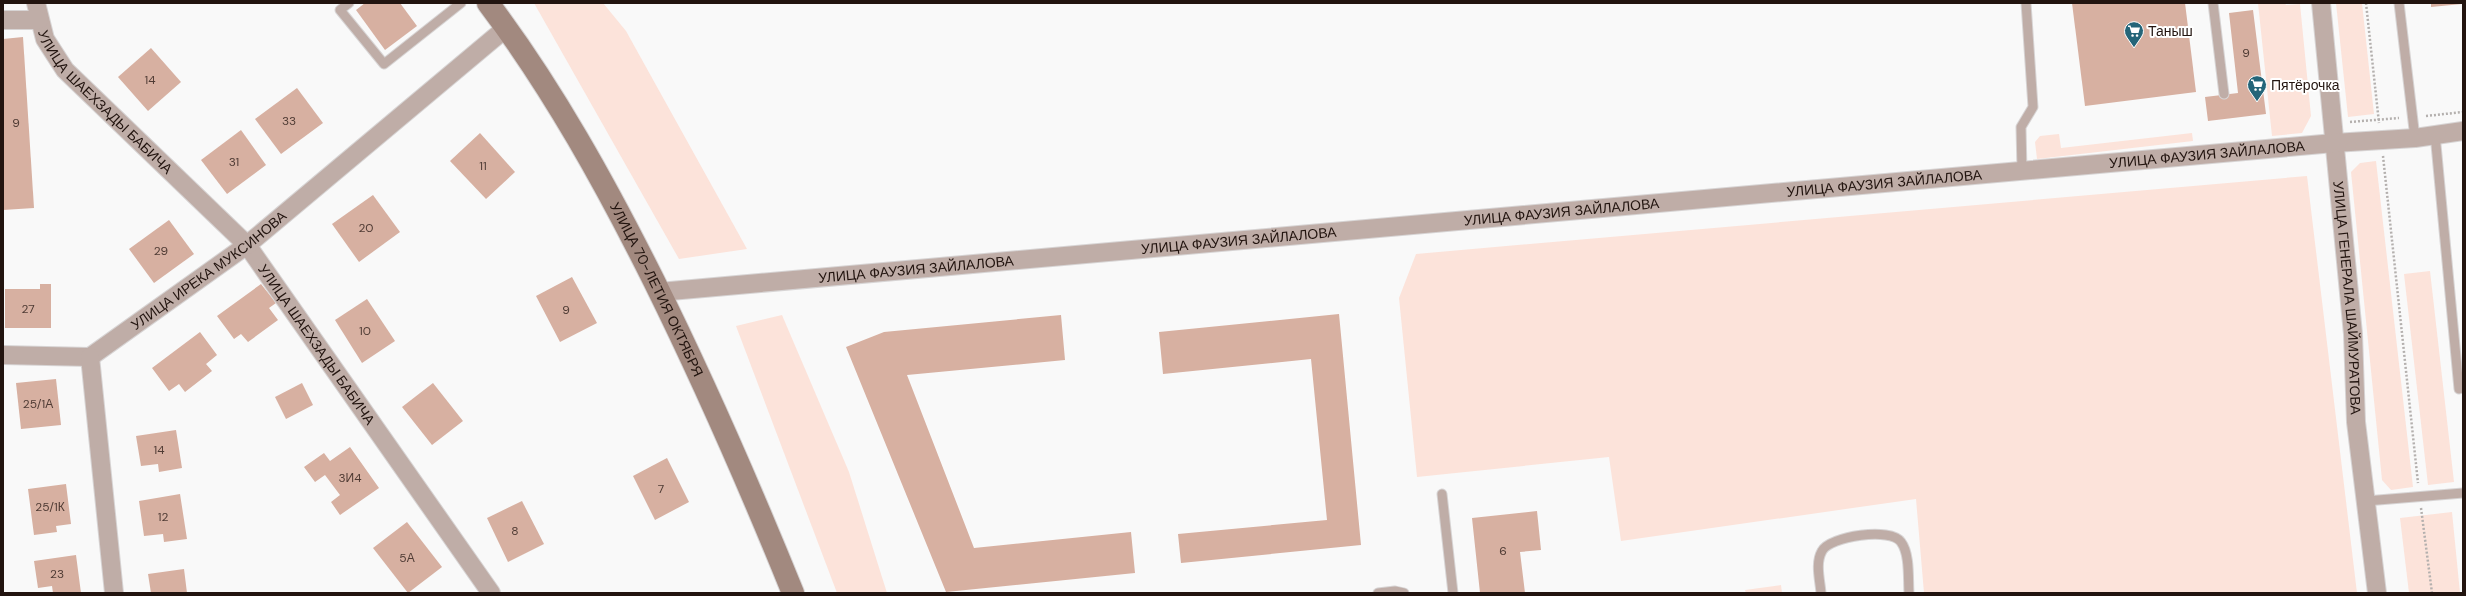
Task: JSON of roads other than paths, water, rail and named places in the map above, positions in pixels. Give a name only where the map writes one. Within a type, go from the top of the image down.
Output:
[{"type":"main road","name":"УЛИЦА 70-ЛЕТИЯ ОКТЯБРЯ","points":[[488,3],[548,92],[595,168],[659,292],[711,398],[793,593]]},
{"type":"street","name":"УЛИЦА ГЕНЕРАЛА ШАЙМУРАТОВА","points":[[2321,3],[2353,334],[2356,422],[2377,593]]},
{"type":"street","points":[[3,20],[38,11]]},
{"type":"street","name":"УЛИЦА ШАЕХЗАДЫ БАБИЧА","points":[[38,11],[45,40],[65,70],[247,245],[491,593]]},
{"type":"street","name":"УЛИЦА ИРЕКА МУКСИНОВА","points":[[90,357],[247,245],[506,28]]},
{"type":"street","name":"УЛИЦА ФАУЗИЯ ЗАЙЛАЛОВА","points":[[659,292],[2334,143],[2415,138],[2463,131]]},
{"type":"street","points":[[3,355],[90,357],[114,593]]},
{"type":"lane","points":[[349,3],[340,10],[384,64],[461,3]]},
{"type":"lane","points":[[2022,171],[2021,127],[2032,107],[2026,3]]},
{"type":"lane","points":[[2213,3],[2224,94]]},
{"type":"lane","points":[[2399,3],[2415,138]]},
{"type":"lane","points":[[2435,134],[2459,389],[2463,388]]},
{"type":"lane","points":[[2366,501],[2420,498],[2463,493]]},
{"type":"lane","points":[[1442,494],[1454,593]]},
{"type":"lane","points":[[1822,593],[1819,558],[1829,543],[1839,539],[1883,534],[1893,536],[1902,543],[1910,593]]},
{"type":"lane","points":[[1378,593],[1395,591],[1404,593]]},
{"type":"place","name":"Таныш","points":[[2134,48]]},
{"type":"place","name":"Пятёрочка","points":[[2257,102]]}]
